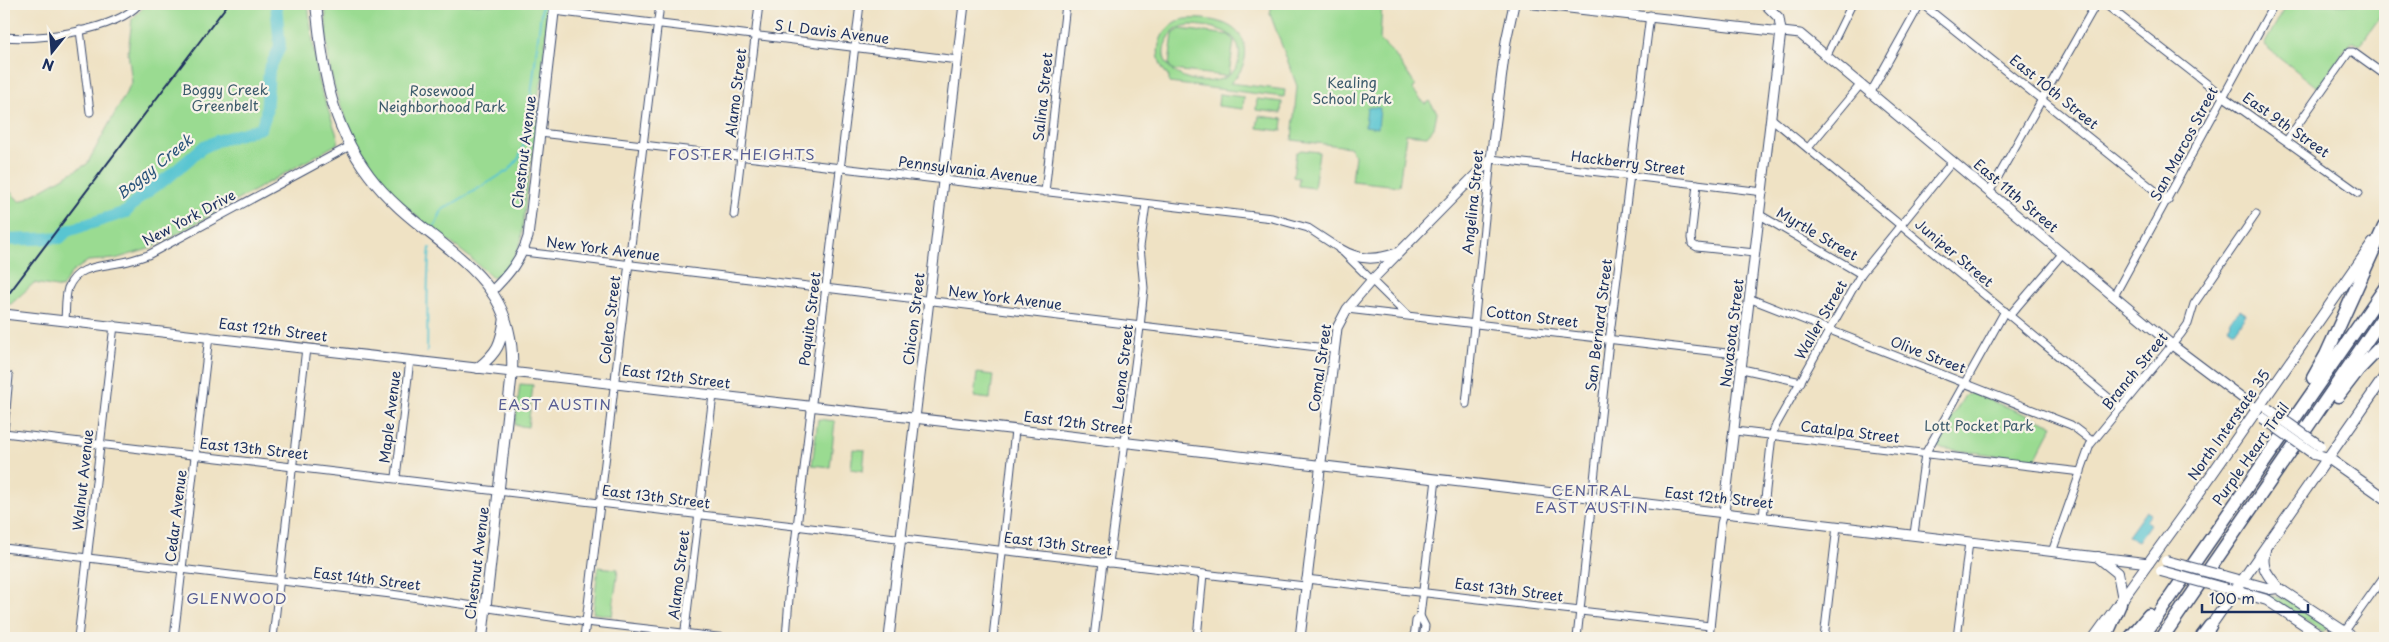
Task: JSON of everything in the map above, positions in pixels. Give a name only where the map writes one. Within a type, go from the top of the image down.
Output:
[{"type":"highway","points":[[2248,485],[2276,433],[2326,355],[2385,226]]},
{"type":"highway","name":"Purple Heart Trail","points":[[2142,638],[2216,528],[2385,288]]},
{"type":"highway","points":[[2162,638],[2385,314]]},
{"type":"highway","points":[[2255,505],[2299,452],[2351,379],[2385,342]]},
{"type":"highway","points":[[2130,638],[2187,560],[2216,528]]},
{"type":"highway","points":[[2173,638],[2218,569],[2231,538]]},
{"type":"highway","points":[[2105,638],[2121,601]]},
{"type":"highway","points":[[2202,638],[2210,626]]},
{"type":"main road","name":"Chestnut Avenue","points":[[316,4],[323,66],[327,83],[333,108],[350,146],[369,175],[403,214],[459,255],[478,273],[505,315],[513,348],[512,372],[482,638]]},
{"type":"main road","name":"North Interstate 35","points":[[2094,638],[2149,563],[2385,226]]},
{"type":"main road","points":[[478,368],[497,349],[502,337],[505,315]]},
{"type":"main road","points":[[2210,626],[2385,376]]},
{"type":"main road","points":[[2257,409],[2385,498]]},
{"type":"main road","points":[[2266,547],[2264,567],[2269,578],[2278,588]]},
{"type":"main road","points":[[2098,557],[2118,573],[2121,601]]},
{"type":"main road","name":"East 12th Street","points":[[2149,563],[2166,561],[2270,589],[2278,588],[2343,635],[2354,638]]},
{"type":"main road","name":"East 12th Street","points":[[2149,563],[2161,571],[2267,600],[2325,638]]},
{"type":"street","points":[[4,37],[38,37],[104,26],[121,18],[139,4]]},
{"type":"street","name":"Coleto Street","points":[[584,638],[660,4]]},
{"type":"street","name":"Alamo Street","points":[[734,215],[759,4]]},
{"type":"street","name":"Poquito Street","points":[[786,638],[797,526],[860,4]]},
{"type":"street","name":"Chicon Street","points":[[889,638],[964,4]]},
{"type":"street","name":"Salina Street","points":[[1045,192],[1066,4]]},
{"type":"street","name":"Angelina Street","points":[[1466,404],[1491,159],[1506,41],[1514,4]]},
{"type":"street","name":"East 11th Street","points":[[1534,4],[1800,34],[2172,345],[2257,409]]},
{"type":"street","points":[[1764,4],[1779,18],[1781,31]]},
{"type":"street","points":[[1827,55],[1852,4]]},
{"type":"street","points":[[1871,92],[1920,4]]},
{"type":"street","name":"East 10th Street","points":[[1926,4],[1927,8],[2168,200]]},
{"type":"street","points":[[1990,191],[2096,4]]},
{"type":"street","name":"East 9th Street","points":[[2104,4],[2224,97],[2359,193]]},
{"type":"street","name":"San Marcos Street","points":[[2114,296],[2274,4]]},
{"type":"street","name":"S L Davis Avenue","points":[[555,8],[657,24],[958,60]]},
{"type":"street","name":"Chestnut Avenue","points":[[491,292],[515,267],[524,252],[528,237],[555,8]]},
{"type":"street","name":"San Bernard Street","points":[[1577,638],[1610,339],[1650,16]]},
{"type":"street","points":[[80,30],[90,112]]},
{"type":"street","name":"Navasota Street","points":[[1710,638],[1721,523],[1735,431],[1781,31]]},
{"type":"street","points":[[2287,140],[2349,52],[2353,52],[2385,75]]},
{"type":"street","points":[[1808,148],[1861,84]]},
{"type":"street","name":"Juniper Street","points":[[1771,118],[2121,408]]},
{"type":"street","name":"Pennsylvania Avenue","points":[[540,133],[1272,218],[1308,228],[1340,249],[1372,281]]},
{"type":"street","name":"New York Drive","points":[[65,320],[68,290],[73,280],[82,271],[91,267],[125,262],[148,255],[350,146]]},
{"type":"street","name":"Hackberry Street","points":[[1491,159],[1763,192]]},
{"type":"street","name":"Comal Street","points":[[1300,638],[1337,328],[1347,309],[1372,281],[1491,159]]},
{"type":"street","name":"Waller Street","points":[[1763,517],[1772,436],[1861,274],[1954,161]]},
{"type":"street","points":[[1467,184],[1488,187]]},
{"type":"street","points":[[1697,184],[1692,244],[1756,253]]},
{"type":"street","name":"Leona Street","points":[[1094,638],[1126,443],[1140,327],[1144,288],[1140,248],[1146,204]]},
{"type":"street","name":"Branch Street","points":[[2052,552],[2092,441],[2188,324],[2194,304],[2256,214]]},
{"type":"street","name":"Myrtle Street","points":[[1760,215],[1861,274]]},
{"type":"street","points":[[1340,249],[1360,258],[1372,259],[1400,252]]},
{"type":"street","name":"New York Avenue","points":[[524,252],[1334,349]]},
{"type":"street","points":[[1914,534],[1925,454],[1964,383],[2008,313],[2062,253]]},
{"type":"street","points":[[1372,281],[1407,315]]},
{"type":"street","name":"Olive Street","points":[[1750,299],[2071,426],[2092,441]]},
{"type":"street","name":"Cotton Street","points":[[1347,309],[1744,355]]},
{"type":"street","name":"East 12th Street","points":[[4,314],[209,336],[2149,563]]},
{"type":"street","name":"Walnut Avenue","points":[[78,638],[114,325]]},
{"type":"street","name":"Cedar Avenue","points":[[174,638],[209,336]]},
{"type":"street","points":[[273,638],[306,348]]},
{"type":"street","name":"Maple Avenue","points":[[396,477],[410,360]]},
{"type":"street","points":[[1742,369],[1801,382]]},
{"type":"street","points":[[4,433],[9,376]]},
{"type":"street","name":"Alamo Street","points":[[684,636],[713,395]]},
{"type":"street","points":[[993,638],[1015,430]]},
{"type":"street","name":"Catalpa Street","points":[[1735,431],[2081,472]]},
{"type":"street","name":"East 13th Street","points":[[4,433],[396,477],[1203,574],[1423,592],[1710,626]]},
{"type":"street","points":[[1414,638],[1416,621],[1420,616],[1436,479]]},
{"type":"street","points":[[1824,638],[1837,526]]},
{"type":"street","points":[[1957,638],[1968,542]]},
{"type":"street","name":"East 14th Street","points":[[4,548],[279,581],[684,636],[726,638]]},
{"type":"street","points":[[1197,638],[1203,574]]},
{"type":"street","points":[[2343,635],[2385,575]]},
{"type":"street","points":[[1420,616],[1425,626],[1423,638]]},
{"type":"green space","name":"Boggy Creek Greenbelt","points":[[147,4],[308,4],[318,81],[338,138],[337,144],[152,248],[115,259],[88,261],[71,273],[62,288],[34,283],[11,304],[4,304],[4,185],[20,202],[87,164],[132,82],[128,52],[132,19]]},
{"type":"green space","name":"Rosewood Neighborhood Park","points":[[325,4],[550,4],[543,61],[544,73],[539,91],[535,144],[530,164],[521,242],[513,260],[496,276],[491,277],[471,258],[406,207],[368,161],[349,125],[335,87],[328,53]]},
{"type":"green space","name":"Kealing School Park","points":[[1272,4],[1382,4],[1380,40],[1394,54],[1416,86],[1412,89],[1425,104],[1429,101],[1437,112],[1434,128],[1427,136],[1406,134],[1399,186],[1352,181],[1355,155],[1349,147],[1292,140],[1297,86],[1270,14]]},
{"type":"green space","points":[[2287,4],[2385,4],[2385,10],[2360,45],[2353,42],[2350,43],[2318,88],[2264,45]]},
{"type":"green space","points":[[1184,19],[1202,19],[1221,22],[1231,27],[1243,40],[1246,55],[1241,70],[1230,83],[1285,90],[1284,97],[1169,83],[1169,77],[1163,69],[1158,52],[1162,36],[1175,23]],"holes":[[[1190,25],[1216,29],[1231,36],[1239,49],[1239,59],[1233,72],[1222,79],[1207,82],[1192,80],[1178,74],[1168,65],[1164,53],[1168,39],[1178,29]]]},
{"type":"green space","points":[[1180,29],[1229,35],[1234,41],[1229,74],[1225,76],[1173,70],[1169,65],[1173,34]]},
{"type":"green space","points":[[1219,94],[1244,97],[1243,109],[1218,106]]},
{"type":"green space","points":[[1257,99],[1282,102],[1281,113],[1256,110]]},
{"type":"green space","points":[[1259,116],[1283,119],[1282,131],[1257,128]]},
{"type":"green space","points":[[1301,150],[1319,152],[1314,188],[1298,186],[1299,178],[1293,177],[1296,153]]},
{"type":"green space","points":[[977,373],[993,375],[990,399],[974,397]]},
{"type":"green space","points":[[520,384],[533,385],[528,427],[515,425]]},
{"type":"green space","name":"Lott Pocket Park","points":[[1971,393],[2053,425],[2035,460],[1939,448],[1936,445],[1965,395]]},
{"type":"green space","points":[[818,419],[835,421],[830,467],[812,465]]},
{"type":"green space","points":[[853,449],[865,450],[863,471],[851,469]]},
{"type":"green space","points":[[598,567],[618,569],[612,616],[593,613]]},
{"type":"green space","points":[[2266,593],[2292,602],[2328,625],[2323,632],[2265,595]]},
{"type":"water","points":[[1367,107],[1380,108],[1378,128],[1365,126]]},
{"type":"water","points":[[2240,310],[2246,314],[2234,331],[2228,327],[2231,323],[2229,321]]},
{"type":"water","points":[[2146,511],[2151,514],[2146,521],[2150,524],[2138,541],[2128,536]]},
{"type":"waterway","name":"Boggy Creek","points":[[4,240],[60,238],[67,231],[126,212],[140,197],[171,175],[202,148],[217,141],[261,128],[266,114],[269,70],[280,47],[276,4]]},
{"type":"waterway","points":[[435,226],[442,210],[509,170],[519,158],[526,138],[542,4]]},
{"type":"waterway","points":[[427,352],[430,248]]},
{"type":"railway","points":[[4,300],[228,4]]},
{"type":"district","name":"FOSTER HEIGHTS","points":[[742,155]]},
{"type":"district","name":"EAST AUSTIN","points":[[555,405]]},
{"type":"district","name":"CENTRAL EAST AUSTIN","points":[[1592,500]]},
{"type":"district","name":"GLENWOOD","points":[[237,599]]}]
